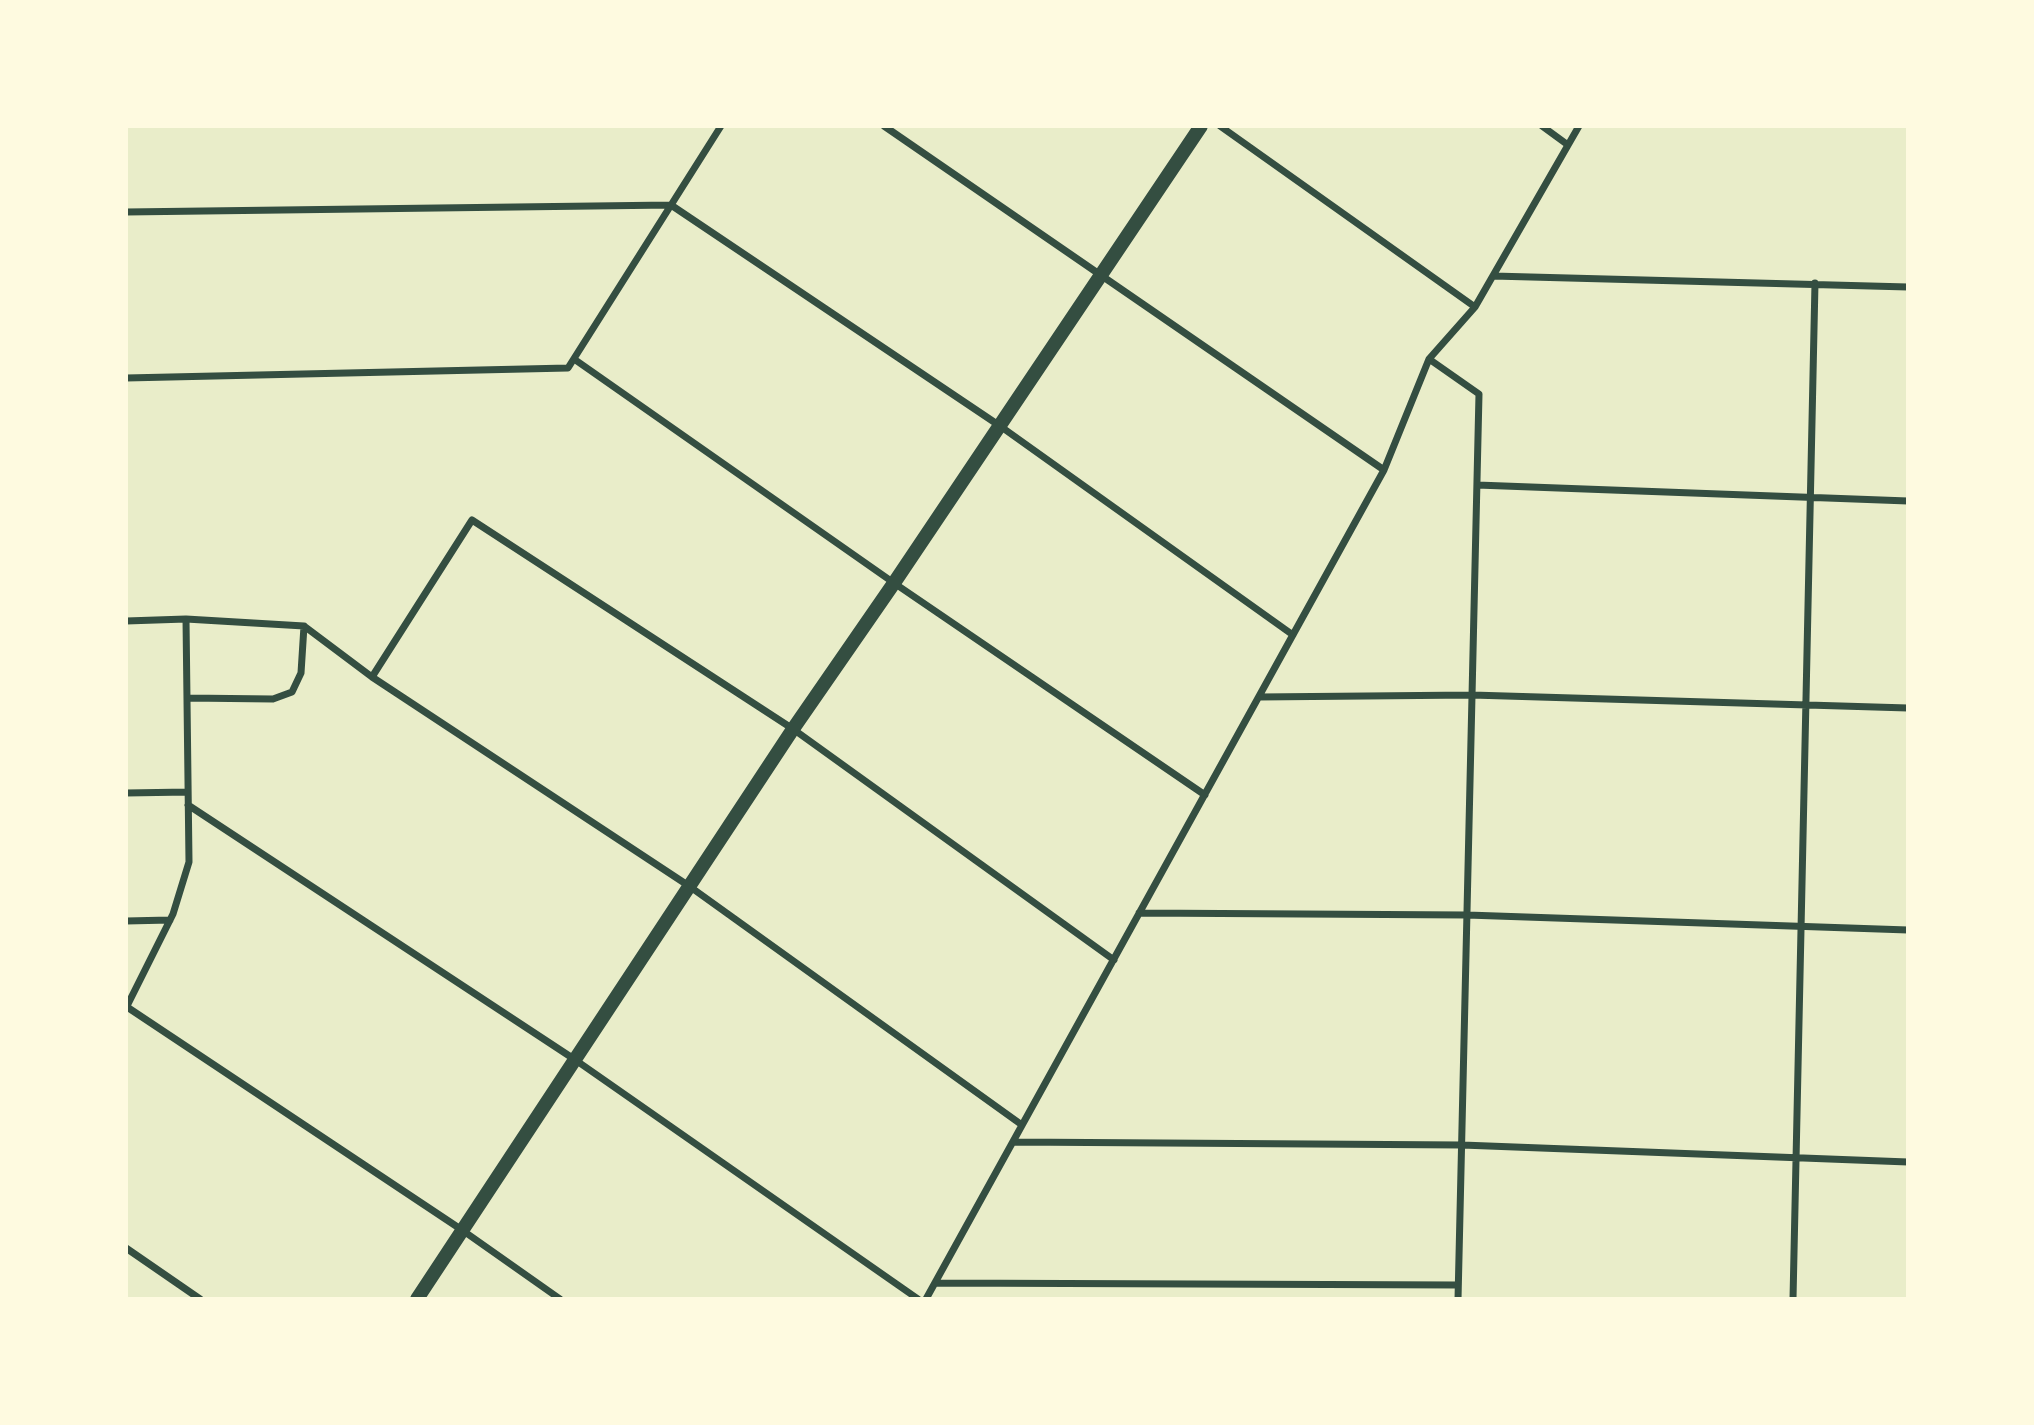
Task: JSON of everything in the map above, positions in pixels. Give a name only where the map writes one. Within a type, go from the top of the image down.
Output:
[{"type":"main road","points":[[417,1299],[793,729],[1201,126]]},
{"type":"street","points":[[126,378],[568,368],[720,126]]},
{"type":"street","points":[[884,126],[1384,470]]},
{"type":"street","points":[[1220,126],[1475,307]]},
{"type":"street","points":[[1542,126],[1568,145]]},
{"type":"street","points":[[926,1299],[1384,470],[1429,359],[1475,307],[1579,126]]},
{"type":"street","points":[[126,212],[671,205],[1000,426],[1293,635]]},
{"type":"street","points":[[1493,276],[1908,287]]},
{"type":"street","points":[[1793,1299],[1815,284]]},
{"type":"street","points":[[574,359],[894,583],[1205,795]]},
{"type":"street","points":[[1429,359],[1479,394],[1458,1299]]},
{"type":"street","points":[[1477,485],[1908,501]]},
{"type":"street","points":[[372,677],[472,520],[793,729],[1114,960]]},
{"type":"street","points":[[186,619],[189,862],[170,920],[126,1007],[462,1230],[560,1299]]},
{"type":"street","points":[[126,621],[186,619],[304,626],[372,677],[689,886],[1023,1125]]},
{"type":"street","points":[[187,698],[273,699],[292,692],[301,673],[304,626]]},
{"type":"street","points":[[1259,697],[1472,695],[1908,708]]},
{"type":"street","points":[[126,793],[188,792]]},
{"type":"street","points":[[188,805],[575,1059],[918,1299]]},
{"type":"street","points":[[1139,913],[1467,915],[1908,930]]},
{"type":"street","points":[[126,921],[170,920]]},
{"type":"street","points":[[1013,1142],[1462,1145],[1908,1162]]},
{"type":"street","points":[[126,1248],[200,1299]]},
{"type":"street","points":[[935,1283],[1458,1285]]}]
